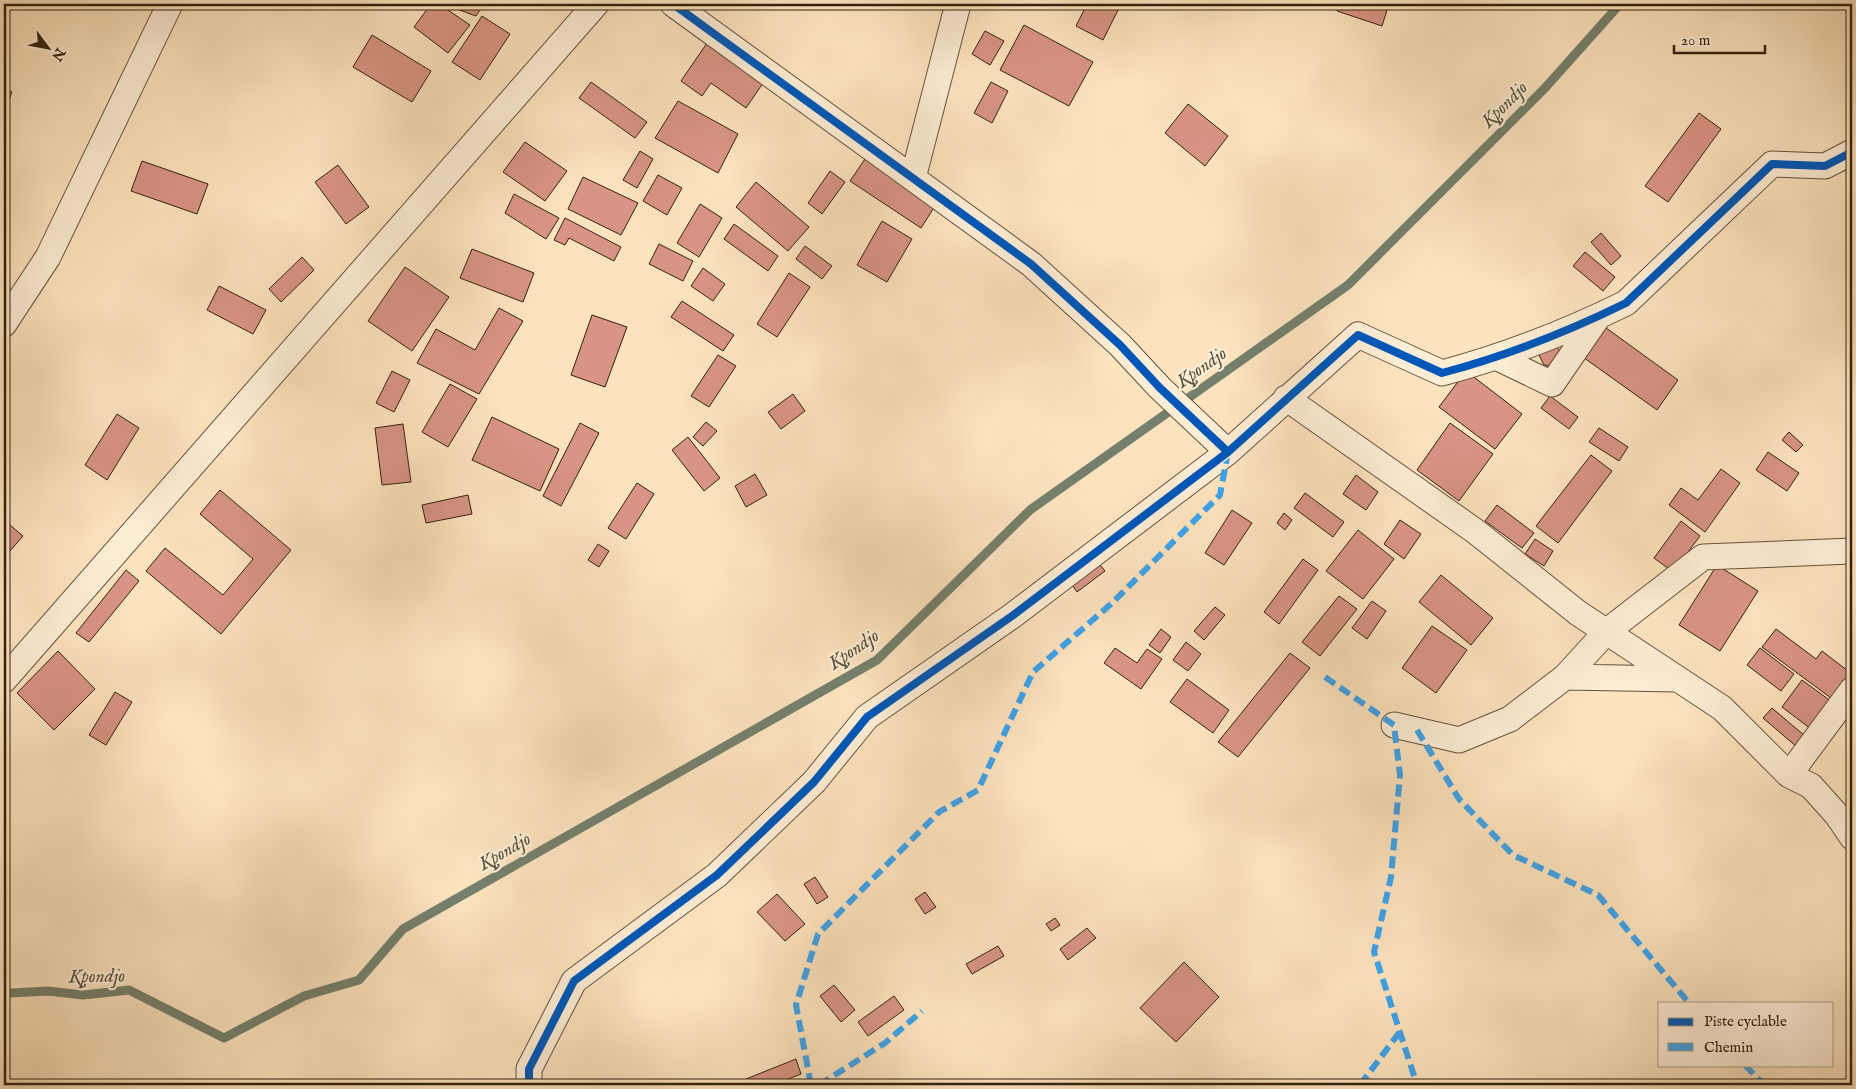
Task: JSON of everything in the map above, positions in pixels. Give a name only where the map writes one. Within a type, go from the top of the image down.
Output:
[{"type":"street","points":[[4,324],[48,257],[170,4]]},
{"type":"street","points":[[4,680],[596,4]]},
{"type":"street","points":[[674,4],[1031,264],[1120,345],[1160,388],[1220,445]]},
{"type":"street","points":[[913,178],[958,4]]},
{"type":"street","points":[[530,1085],[528,1069],[574,981],[717,875],[814,782],[867,717],[1012,616],[1220,445],[1286,398],[1358,335],[1442,373],[1498,358],[1598,317],[1626,303],[1772,164],[1825,166],[1852,152]]},
{"type":"street","points":[[1498,358],[1552,384],[1598,317]]},
{"type":"street","points":[[1286,398],[1474,531],[1578,614],[1722,708],[1789,775],[1811,786],[1837,815],[1852,837]]},
{"type":"street","points":[[1394,725],[1459,740],[1510,718],[1565,677],[1606,632],[1703,557],[1852,551]]},
{"type":"street","points":[[1565,677],[1678,679]]},
{"type":"street","points":[[1789,775],[1852,690]]},
{"type":"building","points":[[431,4],[439,4],[470,25],[448,53],[414,27]]},
{"type":"building","points":[[443,4],[484,4],[476,16]]},
{"type":"building","points":[[1087,4],[1121,4],[1103,40],[1076,26]]},
{"type":"building","points":[[1339,4],[1389,4],[1382,26],[1337,11]]},
{"type":"building","points":[[1431,4],[1477,4],[1477,6],[1431,8]]},
{"type":"building","points":[[482,16],[510,34],[480,80],[452,62]]},
{"type":"building","points":[[1024,25],[1093,62],[1069,106],[1000,70]]},
{"type":"building","points":[[985,31],[1004,41],[990,65],[972,54]]},
{"type":"building","points":[[372,35],[431,71],[412,102],[353,67]]},
{"type":"building","points":[[707,43],[763,83],[746,108],[711,83],[702,96],[681,81]]},
{"type":"building","points":[[591,82],[647,122],[635,138],[579,98]]},
{"type":"building","points":[[991,82],[1008,91],[992,123],[974,113]]},
{"type":"building","points":[[4,89],[12,92],[4,113]]},
{"type":"building","points":[[678,101],[738,134],[718,173],[655,138]]},
{"type":"building","points":[[1188,104],[1228,136],[1205,166],[1165,133]]},
{"type":"building","points":[[1699,113],[1721,129],[1668,202],[1645,186]]},
{"type":"building","points":[[525,142],[567,171],[545,201],[503,172]]},
{"type":"building","points":[[640,151],[653,159],[637,188],[623,180]]},
{"type":"building","points":[[865,159],[935,206],[921,228],[850,181]]},
{"type":"building","points":[[142,161],[208,184],[197,214],[131,191]]},
{"type":"building","points":[[338,165],[369,207],[346,224],[315,182]]},
{"type":"building","points":[[830,171],[845,182],[822,214],[808,203]]},
{"type":"building","points":[[658,175],[682,188],[667,215],[643,201]]},
{"type":"building","points":[[583,177],[638,203],[621,235],[568,209]]},
{"type":"building","points":[[756,182],[809,227],[788,251],[736,207]]},
{"type":"building","points":[[514,194],[559,218],[546,239],[505,213]]},
{"type":"building","points":[[700,204],[722,218],[699,257],[677,243]]},
{"type":"building","points":[[565,218],[621,247],[614,261],[569,238],[565,245],[554,240]]},
{"type":"building","points":[[882,221],[912,239],[887,282],[857,265]]},
{"type":"building","points":[[734,224],[778,256],[768,271],[724,239]]},
{"type":"building","points":[[1601,233],[1621,256],[1611,265],[1591,242]]},
{"type":"building","points":[[659,244],[693,261],[683,281],[649,264]]},
{"type":"building","points":[[805,246],[832,266],[822,279],[796,259]]},
{"type":"building","points":[[472,249],[534,273],[523,302],[460,278]]},
{"type":"building","points":[[1585,252],[1615,277],[1603,291],[1573,266]]},
{"type":"building","points":[[302,257],[314,270],[281,302],[269,289]]},
{"type":"building","points":[[405,267],[449,297],[412,351],[368,321]]},
{"type":"building","points":[[703,268],[725,284],[713,301],[691,286]]},
{"type":"building","points":[[789,273],[810,287],[777,337],[757,324]]},
{"type":"building","points":[[219,286],[266,310],[253,334],[207,310]]},
{"type":"building","points":[[682,301],[734,335],[723,351],[671,317]]},
{"type":"building","points":[[499,308],[523,321],[479,394],[417,363],[436,329],[475,350]]},
{"type":"building","points":[[592,315],[627,327],[605,387],[571,375]]},
{"type":"building","points":[[1602,325],[1678,380],[1657,410],[1580,355]]},
{"type":"building","points":[[1556,346],[1561,352],[1552,366],[1544,365],[1538,353]]},
{"type":"building","points":[[718,355],[736,366],[709,407],[691,396]]},
{"type":"building","points":[[392,371],[410,380],[394,412],[376,403]]},
{"type":"building","points":[[1466,371],[1522,414],[1495,449],[1439,407]]},
{"type":"building","points":[[450,384],[477,399],[448,447],[422,432]]},
{"type":"building","points":[[793,394],[805,411],[781,429],[768,412]]},
{"type":"building","points":[[1550,396],[1578,417],[1569,429],[1541,408]]},
{"type":"building","points":[[117,414],[139,428],[107,480],[85,465]]},
{"type":"building","points":[[492,417],[559,449],[540,491],[472,460]]},
{"type":"building","points":[[706,422],[717,431],[703,446],[693,437]]},
{"type":"building","points":[[580,423],[599,433],[561,506],[543,496]]},
{"type":"building","points":[[1450,423],[1493,454],[1459,501],[1417,470]]},
{"type":"building","points":[[403,424],[411,482],[382,485],[375,428]]},
{"type":"building","points":[[1599,428],[1628,447],[1619,461],[1589,442]]},
{"type":"building","points":[[1789,432],[1803,445],[1796,452],[1782,440]]},
{"type":"building","points":[[688,437],[720,478],[704,491],[672,450]]},
{"type":"building","points":[[1768,452],[1799,473],[1787,491],[1756,470]]},
{"type":"building","points":[[1591,455],[1612,471],[1558,543],[1536,526]]},
{"type":"building","points":[[1721,469],[1740,483],[1705,532],[1669,505],[1681,488],[1698,500]]},
{"type":"building","points":[[755,474],[767,495],[746,507],[735,486]]},
{"type":"building","points":[[1356,475],[1378,492],[1366,510],[1343,494]]},
{"type":"building","points":[[637,483],[654,494],[626,539],[608,528]]},
{"type":"building","points":[[220,490],[291,550],[221,634],[146,571],[165,548],[223,595],[253,559],[200,514]]},
{"type":"building","points":[[1305,493],[1344,522],[1333,537],[1294,508]]},
{"type":"building","points":[[468,495],[472,514],[426,523],[422,505]]},
{"type":"building","points":[[1497,505],[1534,533],[1522,548],[1485,521]]},
{"type":"building","points":[[1232,510],[1252,523],[1224,565],[1205,553]]},
{"type":"building","points":[[1284,513],[1292,520],[1285,530],[1277,523]]},
{"type":"building","points":[[4,520],[23,536],[10,551],[4,545]]},
{"type":"building","points":[[1400,520],[1421,534],[1404,559],[1384,544]]},
{"type":"building","points":[[1681,521],[1700,536],[1673,572],[1654,558]]},
{"type":"building","points":[[1358,530],[1394,559],[1363,599],[1326,571]]},
{"type":"building","points":[[1535,539],[1553,551],[1544,566],[1525,554]]},
{"type":"building","points":[[598,544],[609,551],[599,567],[588,560]]},
{"type":"building","points":[[1303,559],[1318,570],[1279,624],[1264,612]]},
{"type":"building","points":[[1097,561],[1105,571],[1077,592],[1070,582]]},
{"type":"building","points":[[1717,565],[1758,591],[1720,651],[1679,625]]},
{"type":"building","points":[[126,570],[139,581],[89,642],[76,633]]},
{"type":"building","points":[[1441,575],[1493,618],[1471,645],[1419,602]]},
{"type":"building","points":[[1339,596],[1357,609],[1320,656],[1302,642]]},
{"type":"building","points":[[1372,601],[1386,611],[1367,639],[1352,628]]},
{"type":"building","points":[[1215,607],[1225,615],[1204,640],[1194,631]]},
{"type":"building","points":[[1432,626],[1467,650],[1436,693],[1402,668]]},
{"type":"building","points":[[1161,629],[1171,637],[1160,653],[1149,645]]},
{"type":"building","points":[[1776,629],[1816,659],[1822,651],[1852,674],[1835,701],[1762,647]]},
{"type":"building","points":[[1186,642],[1201,654],[1188,671],[1173,660]]},
{"type":"building","points":[[1115,648],[1137,663],[1147,649],[1162,659],[1141,689],[1104,663]]},
{"type":"building","points":[[1760,648],[1794,674],[1781,691],[1747,665]]},
{"type":"building","points":[[58,651],[95,689],[54,730],[17,693]]},
{"type":"building","points":[[1290,653],[1310,668],[1238,757],[1218,742]]},
{"type":"building","points":[[1187,679],[1229,710],[1213,733],[1170,702]]},
{"type":"building","points":[[1802,680],[1832,702],[1811,729],[1782,707]]},
{"type":"building","points":[[115,692],[132,702],[106,745],[89,735]]},
{"type":"building","points":[[1772,708],[1805,736],[1797,747],[1763,718]]},
{"type":"building","points":[[815,877],[828,897],[817,904],[804,884]]},
{"type":"building","points":[[925,892],[936,907],[925,914],[915,899]]},
{"type":"building","points":[[777,894],[805,924],[785,941],[757,912]]},
{"type":"building","points":[[1055,918],[1060,925],[1051,931],[1046,924]]},
{"type":"building","points":[[1087,928],[1096,938],[1068,960],[1060,949]]},
{"type":"building","points":[[998,946],[1004,956],[972,974],[966,964]]},
{"type":"building","points":[[1184,962],[1219,997],[1176,1042],[1140,1008]]},
{"type":"building","points":[[834,985],[855,1010],[841,1022],[820,996]]},
{"type":"building","points":[[894,996],[904,1010],[868,1036],[858,1022]]},
{"type":"building","points":[[796,1059],[801,1074],[773,1085],[748,1085],[746,1079]]},
{"type":"waterway","name":"Kpondjo","points":[[4,991],[11,993],[48,991],[83,995],[129,990],[224,1038],[304,996],[359,980],[403,929],[877,660],[1030,510],[1348,285],[1545,88],[1620,4]]},
{"type":"marked path","points":[[811,1085],[796,1005],[818,934],[939,812],[978,790],[1033,672],[1111,604],[1220,495],[1228,452]]},
{"type":"marked path","points":[[1325,677],[1394,725],[1400,775],[1391,877],[1374,952],[1417,1085]]},
{"type":"marked path","points":[[1417,730],[1459,799],[1513,855],[1598,895],[1688,1002]]},
{"type":"marked path","points":[[819,1085],[885,1043],[922,1011]]},
{"type":"marked path","points":[[1360,1085],[1399,1033]]},
{"type":"marked path","points":[[1746,1066],[1764,1085]]},
{"type":"cycle path","points":[[673,4],[1031,264],[1120,345],[1160,388],[1228,452],[1358,335],[1442,373],[1536,343],[1626,303],[1772,164],[1825,166],[1852,152]]},
{"type":"cycle path","points":[[529,1085],[529,1069],[574,981],[717,875],[814,782],[867,717],[1012,616],[1228,452]]}]
